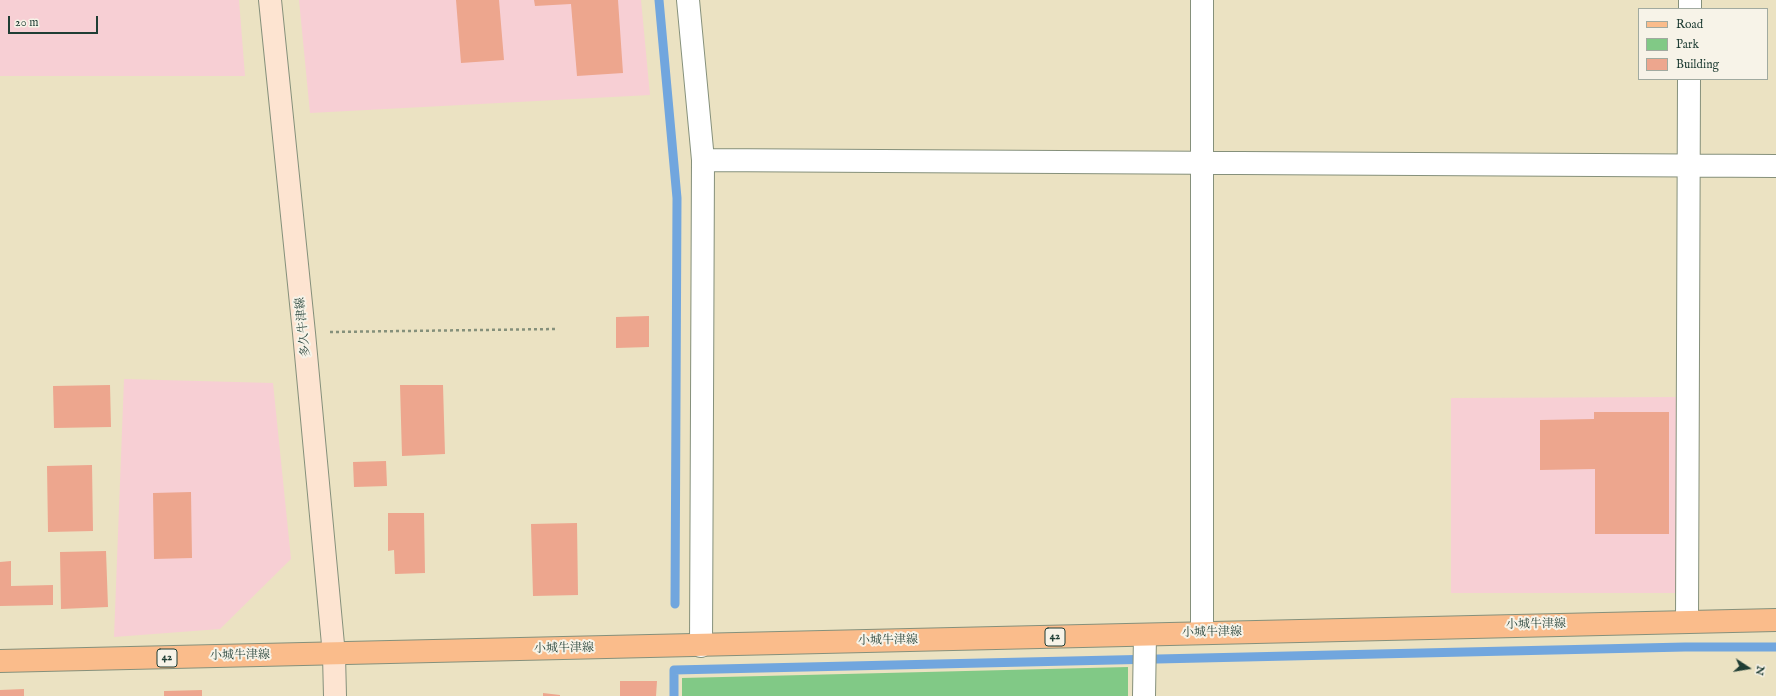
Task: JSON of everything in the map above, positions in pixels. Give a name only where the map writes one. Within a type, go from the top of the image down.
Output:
[{"type":"main road","name":"多久牛津線","points":[[270,0],[304,332],[334,655],[335,696]]},
{"type":"main road","name":"小城牛津線","points":[[0,661],[334,655],[1776,620]]},
{"type":"street","points":[[688,0],[703,160],[701,646]]},
{"type":"street","points":[[1202,0],[1202,633]]},
{"type":"street","points":[[1687,621],[1689,80]]},
{"type":"street","points":[[703,160],[1776,166]]},
{"type":"street","points":[[1144,696],[1145,635]]},
{"type":"path","points":[[304,332],[556,329]]},
{"type":"shaded area","points":[[0,0],[239,0],[245,76],[0,76]]},
{"type":"shaded area","points":[[299,0],[641,0],[650,95],[310,113]]},
{"type":"shaded area","points":[[124,379],[273,383],[291,559],[220,629],[114,637]]},
{"type":"shaded area","points":[[1680,397],[1681,593],[1451,593],[1451,398]]},
{"type":"green space","points":[[1128,667],[1128,696],[682,696],[682,678]]},
{"type":"building","points":[[456,0],[499,0],[504,60],[461,63]]},
{"type":"building","points":[[534,0],[618,0],[623,73],[577,76],[571,4],[535,6]]},
{"type":"building","points":[[649,316],[649,347],[616,348],[616,317]]},
{"type":"building","points":[[110,385],[111,427],[54,428],[53,386]]},
{"type":"building","points":[[400,385],[443,385],[445,454],[402,456]]},
{"type":"building","points":[[1594,412],[1669,412],[1669,534],[1595,534],[1595,469],[1540,470],[1540,420],[1594,419]]},
{"type":"building","points":[[386,461],[387,486],[354,487],[353,462]]},
{"type":"building","points":[[92,465],[93,531],[48,532],[47,466]]},
{"type":"building","points":[[191,492],[192,558],[154,559],[153,493]]},
{"type":"building","points":[[388,513],[424,513],[425,573],[395,574],[394,550],[388,551]]},
{"type":"building","points":[[577,523],[578,595],[533,596],[531,524]]},
{"type":"building","points":[[106,551],[108,607],[61,609],[60,552]]},
{"type":"building","points":[[11,561],[11,586],[53,585],[53,605],[0,606],[0,562]]},
{"type":"building","points":[[620,681],[657,681],[656,696],[620,696]]},
{"type":"building","points":[[24,689],[24,696],[0,696],[0,690]]},
{"type":"building","points":[[202,690],[202,696],[164,696],[164,691]]},
{"type":"building","points":[[543,693],[560,695],[560,696],[543,696]]},
{"type":"waterway","points":[[659,0],[677,198],[675,604]]},
{"type":"waterway","points":[[674,696],[674,670],[1685,647],[1776,647]]}]
